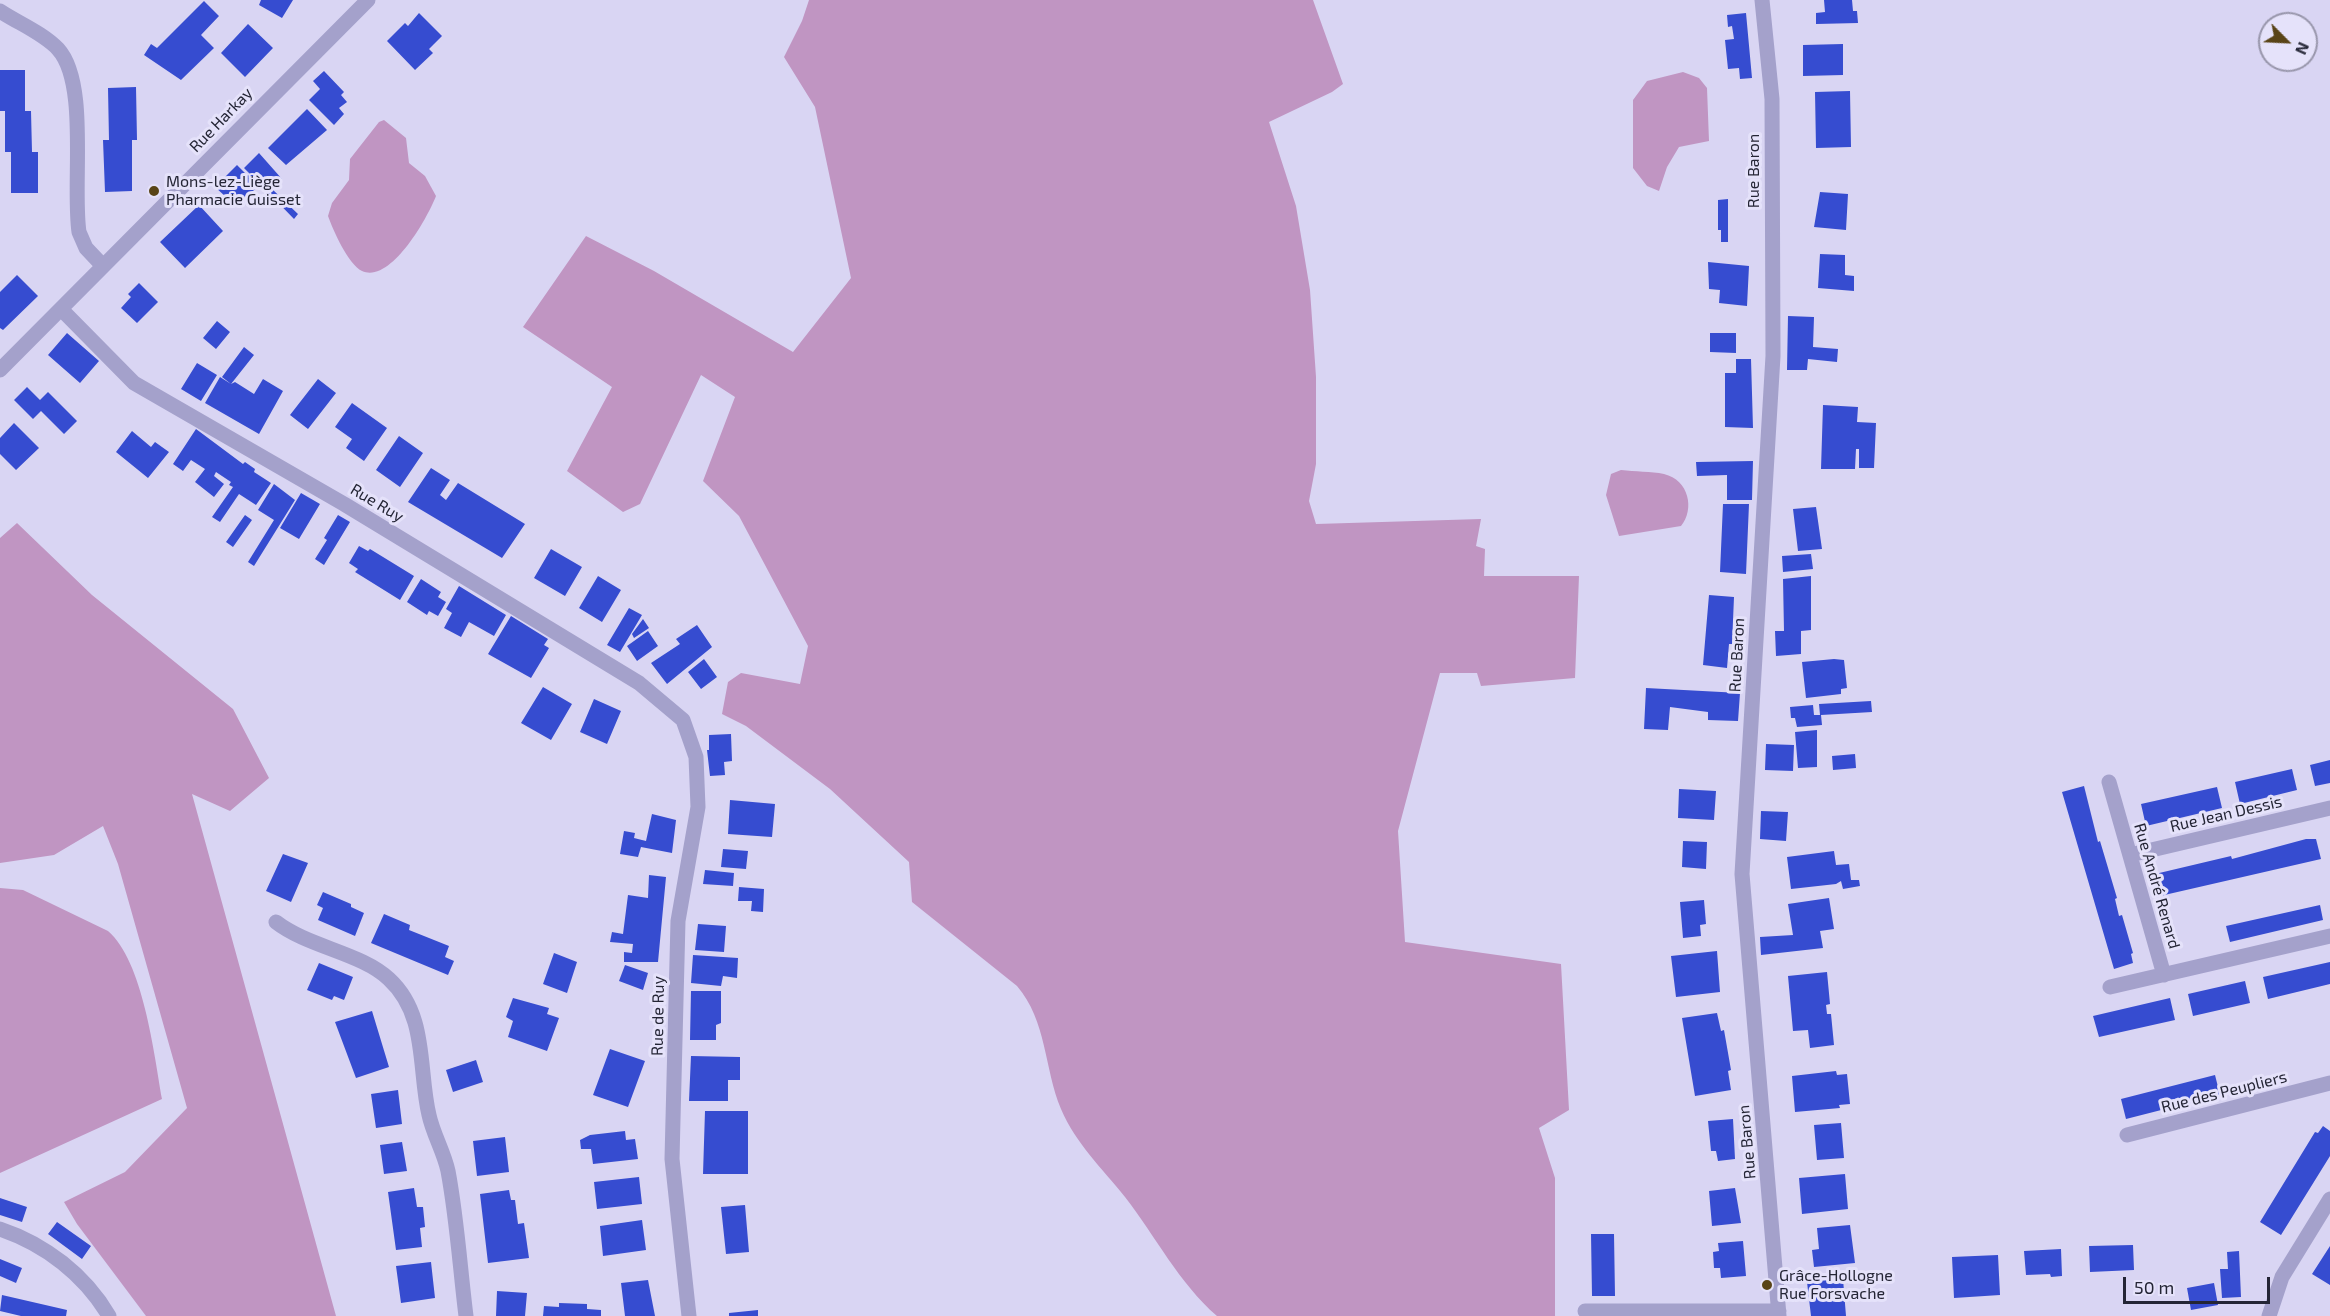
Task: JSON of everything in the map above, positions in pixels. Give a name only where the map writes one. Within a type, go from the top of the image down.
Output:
[{"type":"street","name":"Rue Harkay","points":[[0,370],[368,0]]},
{"type":"street","name":"Rue Baron","points":[[1586,1311],[1779,1314],[1742,874],[1773,356],[1772,99],[1762,0]]},
{"type":"street","points":[[0,12],[56,47],[73,75],[79,232],[86,248],[103,266]]},
{"type":"street","name":"Rue Ruy","points":[[62,309],[134,383],[344,504],[639,683],[683,720]]},
{"type":"street","name":"Rue de Ruy","points":[[683,720],[696,757],[698,807],[678,921],[672,1159],[690,1316]]},
{"type":"street","name":"Rue André Renard","points":[[2109,782],[2164,975],[2330,936]]},
{"type":"street","name":"Rue Jean Dessis","points":[[2130,855],[2330,808]]},
{"type":"street","points":[[276,922],[294,934],[382,973],[395,984],[414,1015],[429,1116],[448,1175],[466,1316]]},
{"type":"street","points":[[2110,987],[2164,975]]},
{"type":"street","name":"Rue des Peupliers","points":[[2127,1135],[2330,1083]]},
{"type":"street","points":[[2269,1316],[2282,1277],[2330,1199]]},
{"type":"street","points":[[0,1229],[32,1243],[69,1268],[88,1287],[109,1316]]},
{"type":"shaded area","points":[[809,0],[1313,0],[1343,84],[1332,92],[1269,122],[1296,206],[1310,290],[1316,377],[1316,464],[1309,501],[1316,524],[1481,519],[1476,546],[1485,549],[1484,576],[1579,576],[1575,678],[1481,686],[1477,673],[1440,673],[1398,831],[1405,942],[1561,964],[1569,1110],[1539,1128],[1555,1178],[1555,1316],[1217,1316],[1179,1274],[1125,1197],[1090,1155],[1067,1122],[1055,1093],[1040,1029],[1027,1000],[1017,986],[912,902],[909,862],[830,789],[746,726],[722,714],[728,682],[741,673],[800,684],[808,646],[739,516],[703,481],[735,397],[701,375],[640,504],[623,512],[567,471],[612,387],[523,327],[586,236],[654,271],[793,352],[851,278],[815,107],[784,57],[802,21]]},
{"type":"shaded area","points":[[1683,72],[1699,78],[1707,88],[1709,141],[1679,147],[1667,167],[1659,191],[1647,186],[1633,168],[1633,100],[1647,81]]},
{"type":"shaded area","points":[[384,120],[406,138],[409,163],[425,176],[436,196],[417,232],[396,259],[385,268],[373,272],[362,271],[346,254],[328,216],[332,203],[349,180],[350,159],[379,122]]},
{"type":"shaded area","points":[[1621,470],[1664,474],[1679,482],[1687,496],[1688,504],[1688,512],[1681,526],[1619,536],[1606,495],[1611,474]]},
{"type":"shaded area","points":[[17,523],[92,595],[233,709],[269,778],[230,811],[192,794],[336,1316],[146,1316],[77,1224],[64,1202],[125,1172],[187,1108],[118,864],[103,826],[54,855],[0,863],[0,538]]},
{"type":"shaded area","points":[[0,888],[23,890],[108,931],[120,945],[130,963],[145,1009],[162,1099],[0,1173]]},
{"type":"building","points":[[261,0],[293,0],[282,18],[259,5]]},
{"type":"building","points":[[1824,0],[1852,0],[1853,11],[1857,11],[1858,23],[1816,24],[1816,13],[1825,12]]},
{"type":"building","points":[[204,1],[219,16],[201,35],[214,48],[181,80],[144,55],[151,44],[157,48]]},
{"type":"building","points":[[419,13],[442,36],[429,49],[433,53],[415,70],[387,41],[405,23],[408,26]]},
{"type":"building","points":[[1746,13],[1752,78],[1740,79],[1739,68],[1728,69],[1725,40],[1734,39],[1732,26],[1728,27],[1727,15]]},
{"type":"building","points":[[248,24],[273,48],[245,77],[221,53]]},
{"type":"building","points":[[1843,44],[1843,75],[1803,76],[1803,45]]},
{"type":"building","points":[[0,70],[25,70],[25,111],[31,111],[32,152],[38,152],[38,193],[11,193],[11,152],[5,152],[5,111],[0,111]]},
{"type":"building","points":[[324,71],[344,92],[341,95],[347,102],[339,108],[344,114],[334,125],[309,100],[320,89],[313,81]]},
{"type":"building","points":[[136,87],[137,140],[132,140],[132,191],[105,192],[103,140],[109,140],[108,88]]},
{"type":"building","points":[[1850,91],[1851,147],[1816,148],[1815,92]]},
{"type":"building","points":[[307,109],[327,130],[286,165],[268,148]]},
{"type":"building","points":[[259,153],[282,179],[272,189],[298,214],[294,219],[260,184],[237,207],[215,187],[237,165],[248,176],[250,174],[244,168]]},
{"type":"building","points":[[1820,192],[1848,194],[1846,230],[1814,227]]},
{"type":"building","points":[[1728,199],[1728,242],[1721,242],[1721,230],[1718,230],[1718,200]]},
{"type":"building","points":[[199,205],[223,231],[185,268],[160,242]]},
{"type":"building","points":[[1820,254],[1845,255],[1845,275],[1854,276],[1854,291],[1818,288]]},
{"type":"building","points":[[1708,262],[1749,266],[1747,306],[1719,303],[1720,290],[1709,289]]},
{"type":"building","points":[[17,275],[38,296],[3,330],[0,328],[0,292]]},
{"type":"building","points":[[139,283],[158,302],[137,323],[121,308],[131,297],[128,294]]},
{"type":"building","points":[[1788,316],[1814,317],[1813,347],[1838,349],[1837,362],[1808,359],[1807,370],[1787,370]]},
{"type":"building","points":[[217,321],[230,332],[216,349],[203,338]]},
{"type":"building","points":[[67,333],[99,361],[80,383],[48,355]]},
{"type":"building","points":[[1710,333],[1736,333],[1736,353],[1710,352]]},
{"type":"building","points":[[244,347],[254,355],[231,384],[222,377]]},
{"type":"building","points":[[1736,359],[1751,359],[1753,428],[1725,427],[1725,373],[1736,373]]},
{"type":"building","points":[[197,363],[217,375],[201,401],[181,389]]},
{"type":"building","points":[[220,377],[231,384],[235,382],[254,394],[263,379],[283,391],[259,434],[205,403]]},
{"type":"building","points":[[318,379],[336,393],[308,429],[290,415]]},
{"type":"building","points":[[27,387],[40,400],[48,392],[77,421],[64,434],[41,411],[33,419],[14,400]]},
{"type":"building","points":[[352,403],[387,428],[364,461],[346,448],[352,439],[335,427]]},
{"type":"building","points":[[1823,405],[1858,407],[1857,422],[1876,423],[1874,468],[1859,468],[1859,449],[1856,449],[1855,469],[1821,469]]},
{"type":"building","points":[[14,423],[39,448],[16,470],[0,454],[0,438]]},
{"type":"building","points":[[196,429],[243,464],[245,462],[255,469],[254,472],[271,483],[256,505],[239,494],[220,522],[212,517],[233,487],[229,485],[231,482],[216,472],[214,476],[224,484],[214,497],[195,482],[205,469],[191,460],[183,471],[173,464]]},
{"type":"building","points":[[132,431],[151,447],[155,442],[169,452],[148,478],[116,452]]},
{"type":"building","points":[[399,436],[423,453],[400,487],[376,470]]},
{"type":"building","points":[[1753,461],[1752,500],[1727,500],[1727,475],[1697,476],[1696,462]]},
{"type":"building","points":[[431,468],[450,480],[440,495],[446,500],[458,483],[525,524],[502,558],[408,502]]},
{"type":"building","points":[[274,484],[295,500],[254,566],[248,562],[274,520],[258,510]]},
{"type":"building","points":[[301,493],[320,504],[299,539],[280,528]]},
{"type":"building","points":[[1723,504],[1749,504],[1746,574],[1720,572]]},
{"type":"building","points":[[1816,507],[1822,549],[1798,551],[1793,509]]},
{"type":"building","points":[[245,515],[252,520],[233,547],[226,542]]},
{"type":"building","points":[[338,515],[350,522],[324,565],[315,559],[327,540],[324,538]]},
{"type":"building","points":[[359,546],[368,551],[370,549],[414,576],[400,600],[355,572],[358,569],[349,563]]},
{"type":"building","points":[[551,549],[582,567],[565,596],[534,578]]},
{"type":"building","points":[[1811,554],[1813,569],[1783,572],[1782,556]]},
{"type":"building","points":[[598,576],[621,590],[602,622],[579,608]]},
{"type":"building","points":[[1811,576],[1811,630],[1801,631],[1801,654],[1776,656],[1775,631],[1784,631],[1783,579]]},
{"type":"building","points":[[421,579],[441,592],[438,597],[446,602],[438,616],[429,611],[427,615],[407,602]]},
{"type":"building","points":[[459,586],[506,615],[494,636],[469,622],[461,637],[444,628],[452,613],[446,609]]},
{"type":"building","points":[[1709,595],[1734,597],[1732,644],[1729,644],[1727,668],[1703,665]]},
{"type":"building","points":[[629,608],[642,615],[620,652],[607,645]]},
{"type":"building","points":[[511,616],[548,639],[544,645],[549,648],[531,678],[488,654]]},
{"type":"building","points":[[643,619],[649,628],[634,638],[632,634]]},
{"type":"building","points":[[697,625],[712,647],[667,684],[651,663],[680,644],[676,639]]},
{"type":"building","points":[[648,631],[658,646],[637,661],[627,646]]},
{"type":"building","points":[[704,659],[717,677],[701,689],[688,672]]},
{"type":"building","points":[[1844,660],[1847,688],[1841,689],[1841,694],[1806,698],[1802,662]]},
{"type":"building","points":[[543,687],[572,704],[551,740],[521,723]]},
{"type":"building","points":[[1646,688],[1740,693],[1738,721],[1708,720],[1708,712],[1670,707],[1668,730],[1644,729]]},
{"type":"building","points":[[594,699],[621,711],[607,744],[580,732]]},
{"type":"building","points":[[1871,701],[1872,712],[1821,715],[1822,725],[1797,727],[1795,718],[1791,718],[1790,707],[1813,705],[1814,715],[1820,715],[1819,704]]},
{"type":"building","points":[[1817,730],[1817,767],[1798,768],[1795,732]]},
{"type":"building","points":[[731,734],[732,761],[724,762],[725,775],[710,776],[707,750],[709,750],[709,735]]},
{"type":"building","points":[[1766,744],[1794,745],[1793,771],[1765,770]]},
{"type":"building","points":[[1855,754],[1856,768],[1833,770],[1832,756]]},
{"type":"building","points":[[2330,760],[2330,783],[2315,786],[2310,765]]},
{"type":"building","points":[[2292,769],[2297,790],[2240,804],[2235,782]]},
{"type":"building","points":[[2084,786],[2098,842],[2100,841],[2117,898],[2115,899],[2119,916],[2122,915],[2133,953],[2131,954],[2133,963],[2114,969],[2062,792]]},
{"type":"building","points":[[2217,787],[2222,808],[2146,826],[2141,804]]},
{"type":"building","points":[[1679,789],[1716,791],[1714,820],[1678,818]]},
{"type":"building","points":[[730,800],[775,804],[772,837],[728,834]]},
{"type":"building","points":[[1761,811],[1788,812],[1786,841],[1760,839]]},
{"type":"building","points":[[652,814],[676,820],[672,853],[641,847],[638,857],[620,854],[624,831],[635,833],[634,838],[646,841]]},
{"type":"building","points":[[2306,839],[2316,839],[2321,859],[2160,896],[2155,874],[2231,856],[2232,859]]},
{"type":"building","points":[[1683,841],[1707,842],[1706,869],[1682,867]]},
{"type":"building","points":[[723,849],[748,851],[746,869],[721,867]]},
{"type":"building","points":[[1834,851],[1836,865],[1849,864],[1851,880],[1859,880],[1860,886],[1843,889],[1841,881],[1836,884],[1791,889],[1787,857]]},
{"type":"building","points":[[283,854],[308,863],[291,902],[266,891]]},
{"type":"building","points":[[705,870],[734,873],[733,886],[703,884]]},
{"type":"building","points":[[649,875],[666,877],[658,962],[624,962],[624,952],[632,953],[633,944],[610,942],[612,932],[623,934],[628,895],[648,898]]},
{"type":"building","points":[[739,887],[764,889],[763,912],[751,911],[752,901],[738,901]]},
{"type":"building","points":[[323,892],[351,904],[351,907],[364,913],[355,936],[318,920],[323,908],[317,905]]},
{"type":"building","points":[[1829,898],[1834,929],[1820,931],[1823,948],[1761,955],[1760,937],[1793,935],[1788,904]]},
{"type":"building","points":[[1704,900],[1706,924],[1700,925],[1701,936],[1683,938],[1680,902]]},
{"type":"building","points":[[2320,905],[2323,920],[2230,942],[2226,926]]},
{"type":"building","points":[[384,914],[410,925],[409,930],[449,946],[445,957],[454,961],[448,975],[371,943]]},
{"type":"building","points":[[698,924],[726,926],[724,952],[695,950]]},
{"type":"building","points":[[1717,951],[1720,992],[1676,997],[1671,956]]},
{"type":"building","points":[[554,953],[577,962],[567,993],[543,984]]},
{"type":"building","points":[[693,955],[738,958],[737,978],[723,976],[721,986],[691,983]]},
{"type":"building","points":[[2330,962],[2330,984],[2268,999],[2263,977]]},
{"type":"building","points":[[319,963],[353,977],[344,1000],[334,996],[332,1000],[307,990]]},
{"type":"building","points":[[625,965],[648,973],[643,990],[619,981]]},
{"type":"building","points":[[1827,972],[1830,1004],[1826,1005],[1827,1014],[1831,1014],[1834,1045],[1810,1048],[1808,1030],[1793,1031],[1788,976]]},
{"type":"building","points":[[2245,981],[2250,1003],[2193,1016],[2188,994]]},
{"type":"building","points":[[691,991],[721,991],[721,1023],[716,1025],[716,1040],[690,1040]]},
{"type":"building","points":[[513,998],[549,1008],[547,1014],[559,1018],[547,1051],[508,1037],[513,1021],[506,1017]]},
{"type":"building","points":[[2170,998],[2175,1020],[2099,1037],[2093,1016]]},
{"type":"building","points":[[372,1011],[389,1067],[356,1078],[335,1022]]},
{"type":"building","points":[[1717,1013],[1721,1031],[1724,1030],[1731,1070],[1728,1071],[1731,1090],[1695,1096],[1682,1018]]},
{"type":"building","points":[[610,1049],[645,1061],[628,1107],[593,1095]]},
{"type":"building","points":[[691,1056],[740,1057],[740,1080],[728,1080],[728,1101],[689,1101]]},
{"type":"building","points":[[476,1060],[483,1082],[453,1092],[446,1070]]},
{"type":"building","points":[[1836,1071],[1837,1075],[1847,1074],[1850,1104],[1839,1105],[1840,1108],[1795,1112],[1792,1076]]},
{"type":"building","points":[[2215,1075],[2220,1095],[2126,1119],[2121,1099]]},
{"type":"building","points":[[398,1090],[402,1124],[376,1128],[371,1094]]},
{"type":"building","points":[[705,1111],[748,1111],[748,1174],[703,1174]]},
{"type":"building","points":[[1733,1119],[1735,1159],[1718,1161],[1716,1151],[1711,1151],[1708,1121]]},
{"type":"building","points":[[1841,1123],[1844,1158],[1817,1160],[1814,1125]]},
{"type":"building","points":[[2323,1126],[2330,1131],[2330,1156],[2281,1235],[2260,1222],[2315,1132],[2318,1133]]},
{"type":"building","points":[[625,1131],[626,1140],[635,1139],[638,1159],[593,1164],[591,1149],[581,1149],[580,1140],[590,1135]]},
{"type":"building","points":[[505,1137],[509,1172],[477,1176],[473,1141]]},
{"type":"building","points":[[402,1142],[407,1171],[384,1174],[380,1145]]},
{"type":"building","points":[[1845,1174],[1848,1209],[1802,1214],[1799,1178]]},
{"type":"building","points":[[639,1177],[642,1204],[597,1209],[594,1182]]},
{"type":"building","points":[[414,1188],[417,1207],[423,1207],[425,1227],[420,1228],[422,1247],[396,1250],[388,1192]]},
{"type":"building","points":[[1735,1188],[1741,1223],[1712,1226],[1709,1191]]},
{"type":"building","points":[[509,1190],[511,1200],[515,1200],[518,1224],[524,1223],[529,1258],[488,1263],[480,1194]]},
{"type":"building","points":[[0,1198],[27,1207],[22,1222],[0,1215]]},
{"type":"building","points":[[745,1205],[749,1252],[726,1254],[721,1207]]},
{"type":"building","points":[[642,1220],[646,1250],[603,1256],[600,1226]]},
{"type":"building","points":[[57,1222],[91,1246],[82,1259],[48,1234]]},
{"type":"building","points":[[1850,1225],[1855,1263],[1814,1267],[1812,1250],[1819,1249],[1817,1228]]},
{"type":"building","points":[[1591,1234],[1614,1234],[1615,1296],[1592,1296]]},
{"type":"building","points":[[1743,1241],[1746,1276],[1721,1278],[1720,1268],[1714,1268],[1713,1252],[1719,1251],[1718,1243]]},
{"type":"building","points":[[2133,1245],[2134,1270],[2090,1272],[2089,1246]]},
{"type":"building","points":[[2330,1246],[2330,1285],[2312,1274]]},
{"type":"building","points":[[2061,1249],[2062,1276],[2026,1275],[2024,1251]]},
{"type":"building","points":[[2239,1251],[2241,1297],[2222,1298],[2220,1269],[2228,1269],[2227,1252]]},
{"type":"building","points":[[1998,1255],[2000,1295],[1954,1298],[1952,1257]]},
{"type":"building","points":[[0,1259],[22,1268],[16,1283],[0,1276]]},
{"type":"building","points":[[431,1262],[435,1298],[401,1303],[396,1266]]},
{"type":"building","points":[[1843,1279],[1846,1316],[1811,1316],[1807,1282]]},
{"type":"building","points":[[648,1280],[655,1316],[625,1316],[621,1283]]},
{"type":"building","points":[[2214,1283],[2218,1305],[2191,1310],[2187,1288]]},
{"type":"building","points":[[497,1291],[527,1293],[525,1316],[496,1316]]},
{"type":"building","points":[[2,1295],[67,1310],[66,1316],[21,1316],[0,1311]]},
{"type":"building","points":[[559,1303],[587,1304],[587,1309],[601,1310],[601,1316],[543,1316],[544,1306],[559,1307]]},
{"type":"building","points":[[758,1310],[758,1316],[729,1316],[729,1313]]},
{"type":"place","name":"Mons-lez-Liège Pharmacie Guisset","points":[[154,191]]},
{"type":"place","name":"Grâce-Hollogne Rue Forsvache","points":[[1767,1285]]}]
